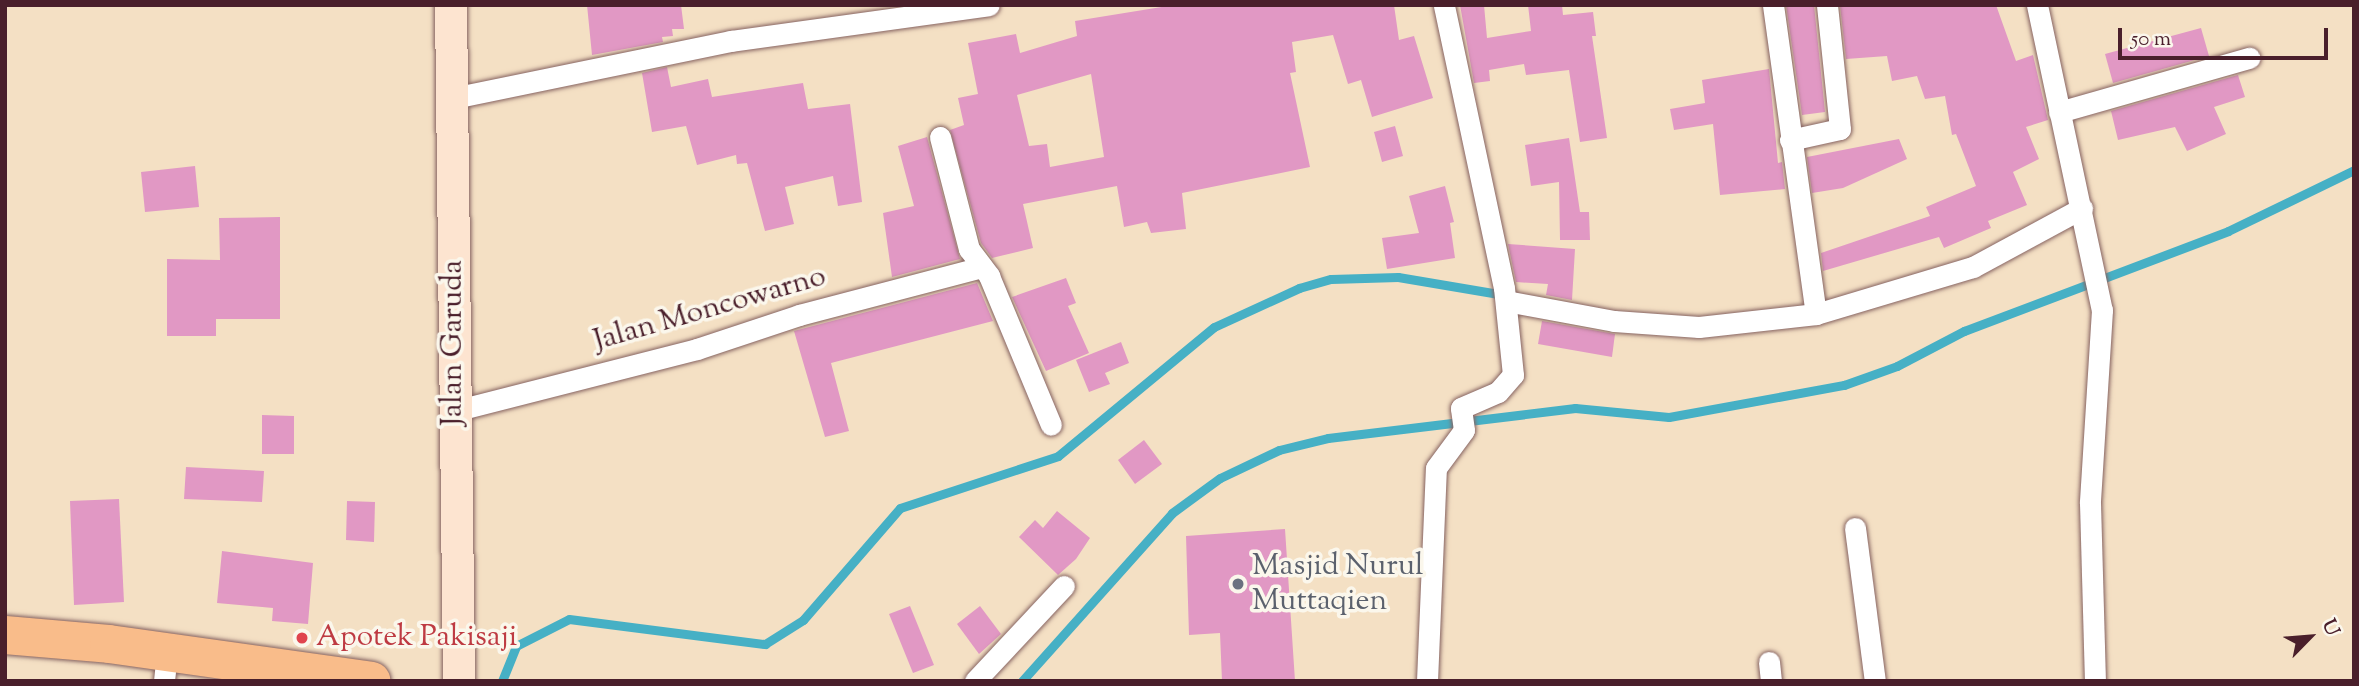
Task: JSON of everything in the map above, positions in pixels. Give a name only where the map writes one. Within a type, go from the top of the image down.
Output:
[{"type":"highway","points":[[5,635],[165,667],[371,681]]},
{"type":"street","name":"Jalan Garuda","points":[[451,5],[459,681]]},
{"type":"street","points":[[453,99],[732,41],[989,5]]},
{"type":"street","points":[[1427,681],[1436,468],[1464,430],[1461,408],[1498,392],[1513,375],[1505,295],[1444,5]]},
{"type":"street","points":[[1773,5],[1816,314]]},
{"type":"street","points":[[1790,140],[1840,129],[1827,5]]},
{"type":"street","points":[[2037,5],[2102,310],[2090,503],[2095,681]]},
{"type":"street","points":[[2059,112],[2249,58]]},
{"type":"street","points":[[940,137],[969,249],[982,267],[1051,425]]},
{"type":"street","points":[[1505,295],[1614,321],[1699,327],[1816,314],[1973,267],[2082,211]]},
{"type":"street","name":"Jalan Moncowarno","points":[[454,411],[697,349],[799,315],[982,267]]},
{"type":"street","points":[[1855,528],[1875,681]]},
{"type":"street","points":[[975,681],[1065,586]]},
{"type":"building","points":[[587,5],[681,5],[684,29],[672,29],[673,36],[662,37],[663,42],[592,55]]},
{"type":"building","points":[[1174,5],[1394,5],[1399,40],[1414,36],[1433,98],[1372,117],[1361,80],[1348,84],[1333,35],[1292,42],[1296,72],[1290,73],[1310,167],[1182,193],[1186,229],[1151,233],[1147,222],[1124,227],[1117,186],[1023,204],[1033,248],[992,258],[981,243],[950,130],[964,125],[958,98],[978,94],[968,43],[1016,34],[1020,53],[1077,36],[1075,21]],"holes":[[[1091,74],[1104,157],[1050,167],[1047,144],[1029,146],[1017,95]]]},
{"type":"building","points":[[1460,5],[1484,5],[1487,38],[1531,31],[1528,5],[1562,5],[1563,15],[1593,12],[1596,36],[1592,36],[1607,138],[1580,142],[1569,70],[1526,75],[1524,64],[1489,70],[1490,81],[1474,83]]},
{"type":"building","points":[[1786,5],[1814,5],[1825,112],[1802,115]]},
{"type":"building","points":[[1840,5],[1996,5],[2016,61],[2033,55],[2048,120],[2026,127],[2039,159],[2013,172],[2027,205],[1988,221],[1991,228],[1944,248],[1939,237],[1823,271],[1821,253],[1930,216],[1926,207],[1976,186],[1956,134],[1952,135],[1945,96],[1925,99],[1917,76],[1892,81],[1887,56],[1846,59]]},
{"type":"building","points":[[2201,28],[2209,56],[2113,83],[2105,54]]},
{"type":"building","points":[[667,67],[671,87],[708,79],[712,97],[803,83],[808,109],[850,104],[862,202],[838,206],[833,176],[785,187],[794,224],[765,231],[747,163],[737,164],[736,155],[697,165],[686,126],[652,132],[642,73]]},
{"type":"building","points":[[1769,69],[1778,163],[1782,162],[1785,189],[1720,195],[1713,124],[1674,130],[1670,109],[1705,103],[1702,80]]},
{"type":"building","points":[[2238,75],[2245,97],[2214,107],[2226,134],[2187,151],[2175,127],[2118,140],[2111,111]]},
{"type":"building","points":[[1395,126],[1403,156],[1382,162],[1374,132]]},
{"type":"building","points":[[927,137],[960,259],[892,277],[883,213],[914,206],[898,146]]},
{"type":"building","points":[[1569,138],[1580,212],[1589,212],[1590,240],[1560,240],[1559,182],[1531,186],[1525,145]]},
{"type":"building","points":[[1899,139],[1907,159],[1843,188],[1812,193],[1807,157]]},
{"type":"building","points":[[195,166],[199,207],[145,212],[141,172]]},
{"type":"building","points":[[1445,186],[1454,222],[1450,223],[1455,258],[1387,269],[1382,238],[1419,233],[1409,196]]},
{"type":"building","points":[[280,217],[280,319],[216,319],[216,336],[167,336],[167,259],[220,260],[219,218]]},
{"type":"building","points":[[1508,244],[1575,249],[1572,300],[1546,295],[1548,284],[1516,282]]},
{"type":"building","points":[[1066,278],[1076,303],[1068,306],[1089,353],[1046,371],[1012,297]]},
{"type":"building","points":[[977,283],[993,321],[831,363],[849,431],[825,437],[794,331]]},
{"type":"building","points":[[1542,321],[1615,334],[1612,357],[1538,344]]},
{"type":"building","points":[[1121,342],[1129,363],[1105,373],[1110,384],[1089,392],[1076,360]]},
{"type":"building","points":[[262,415],[294,416],[294,454],[262,454]]},
{"type":"building","points":[[1144,440],[1162,464],[1135,484],[1118,460]]},
{"type":"building","points":[[186,467],[264,471],[262,502],[184,499]]},
{"type":"building","points":[[119,499],[124,602],[74,605],[70,501]]},
{"type":"building","points":[[347,501],[375,502],[374,542],[346,540]]},
{"type":"building","points":[[1057,511],[1090,538],[1076,559],[1058,575],[1019,537],[1035,520],[1043,528]]},
{"type":"building","name":"Masjid Nurul Muttaqien","points":[[1285,529],[1295,681],[1222,681],[1220,633],[1189,635],[1186,536]]},
{"type":"building","points":[[222,551],[313,563],[308,624],[272,621],[273,608],[217,603]]},
{"type":"building","points":[[910,606],[934,665],[913,673],[889,614]]},
{"type":"building","points":[[980,606],[1001,634],[979,654],[957,624]]},
{"type":"waterway","points":[[1022,681],[1172,513],[1220,478],[1279,450],[1328,438],[1575,408],[1669,417],[1844,385],[1897,366],[1964,331],[2228,231],[2354,170]]},
{"type":"waterway","points":[[502,681],[516,646],[569,619],[765,644],[803,620],[900,508],[1058,456],[1214,327],[1299,288],[1331,279],[1398,277],[1504,295]]},
{"type":"place","name":"Masjid Nurul Muttaqien","points":[[1238,584]]},
{"type":"place","name":"Apotek Pakisaji","points":[[302,638]]}]
